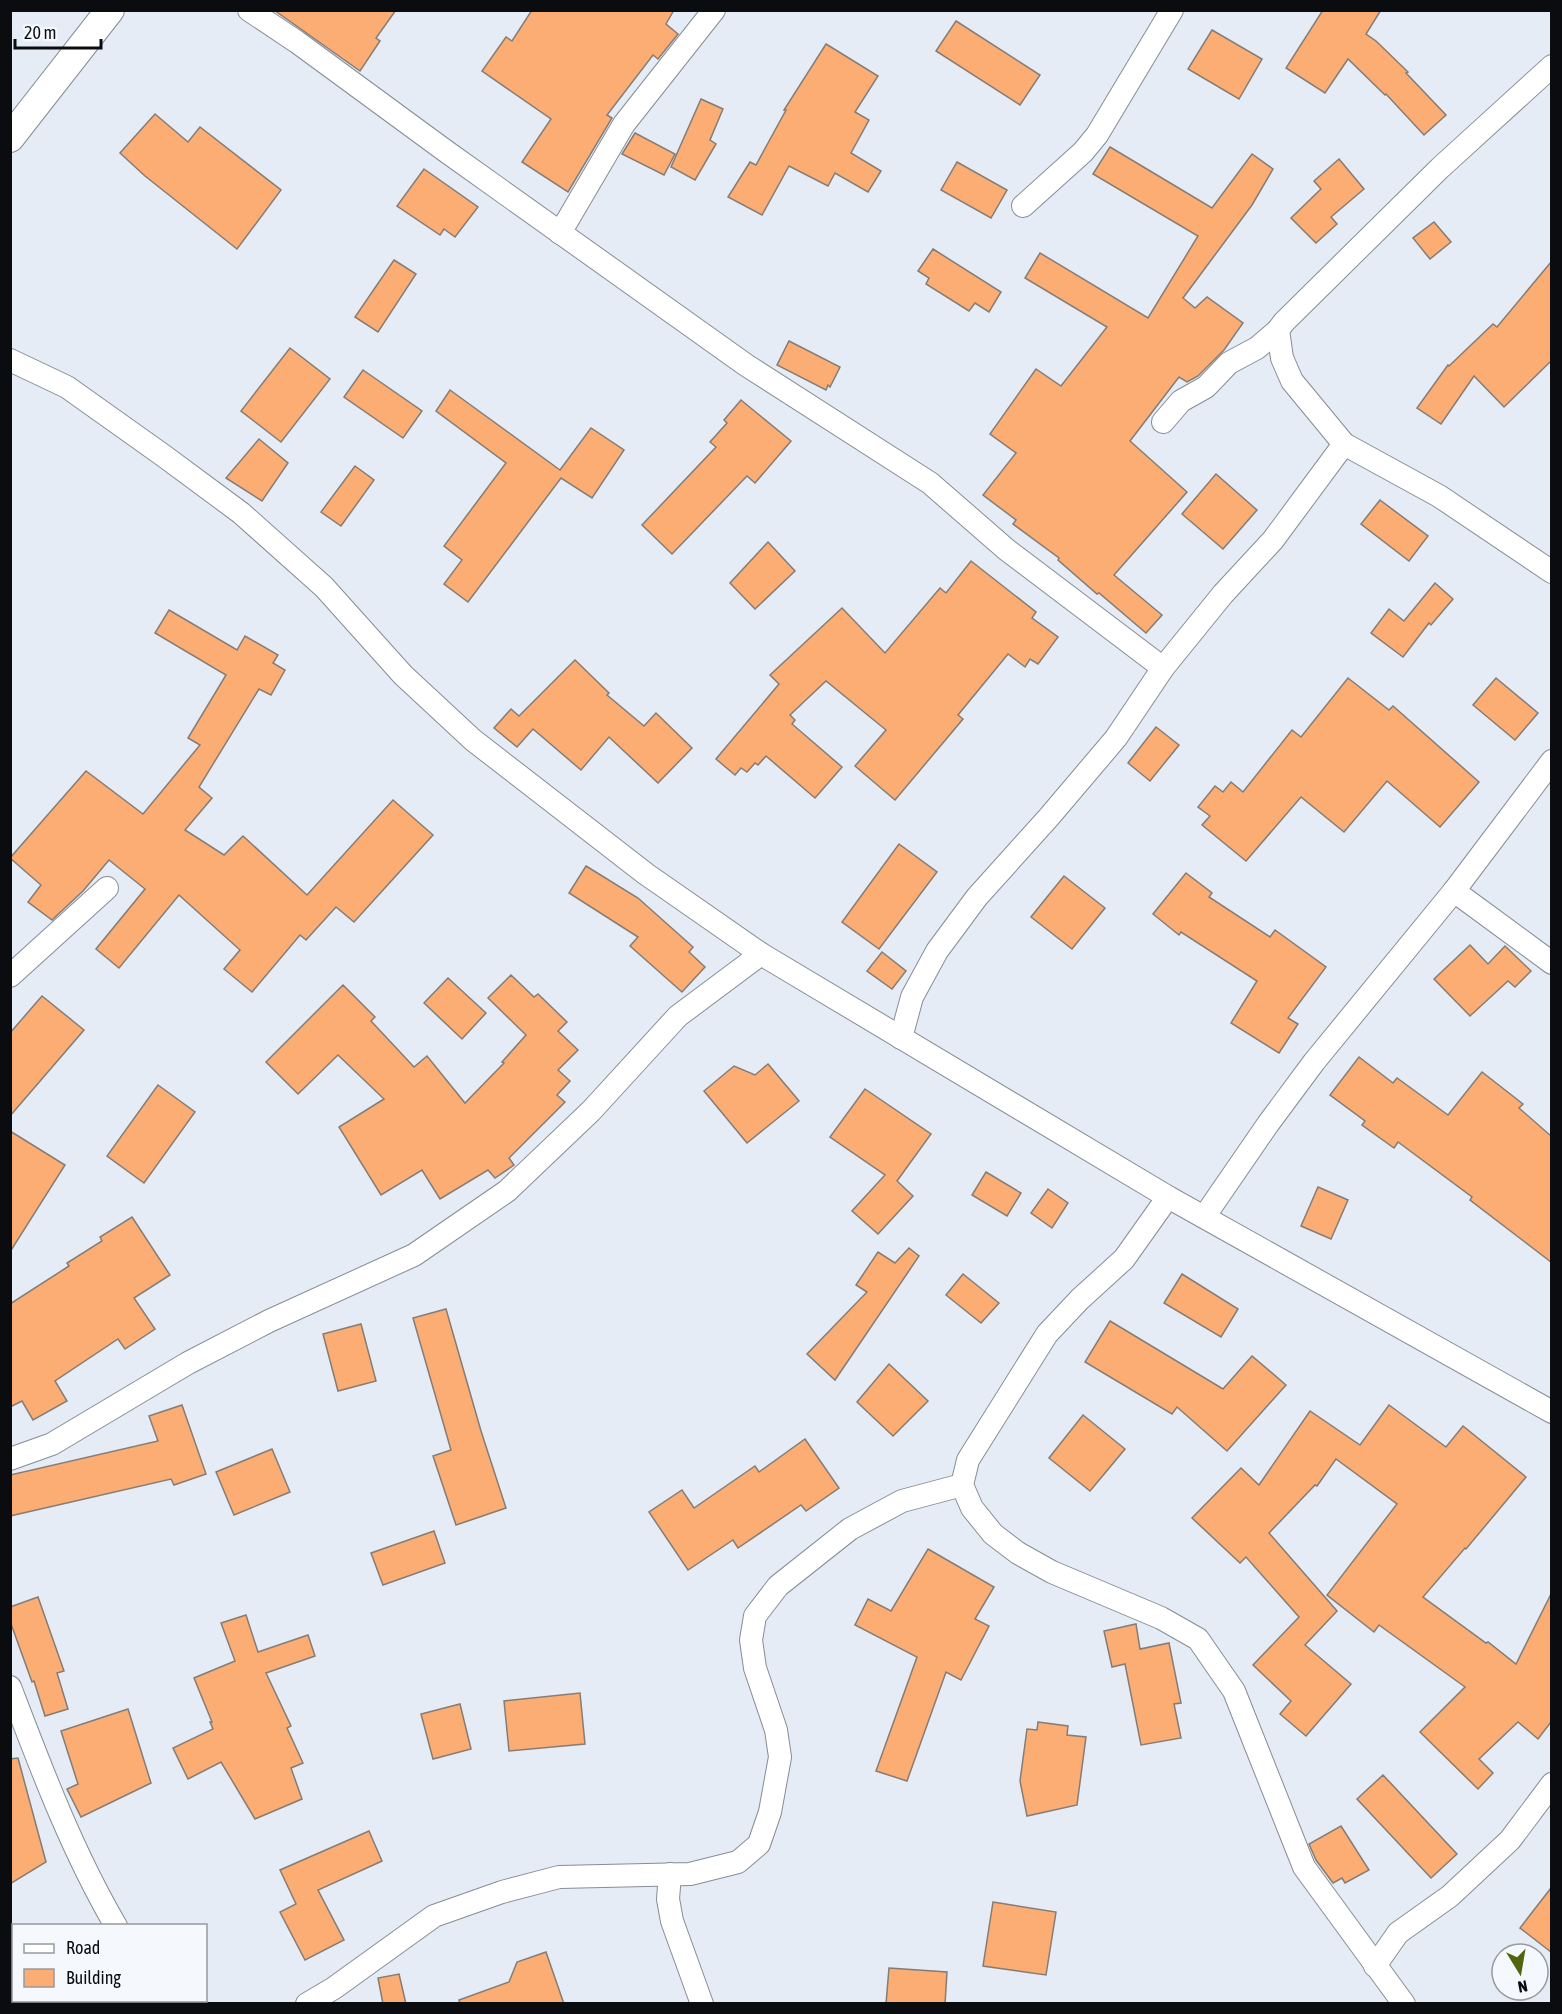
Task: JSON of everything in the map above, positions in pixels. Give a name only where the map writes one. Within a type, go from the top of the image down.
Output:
[{"type":"street","points":[[10,138],[110,10]]},
{"type":"street","points":[[249,10],[297,42],[746,365],[930,483],[1007,550],[1163,668]]},
{"type":"street","points":[[560,233],[624,124],[714,10]]},
{"type":"street","points":[[1023,206],[1083,152],[1097,135],[1172,10]]},
{"type":"street","points":[[1162,422],[1181,401],[1206,387],[1230,363],[1257,348],[1278,330],[1440,168],[1551,66]]},
{"type":"street","points":[[1278,330],[1282,358],[1292,381],[1344,444],[1439,496],[1551,572]]},
{"type":"street","points":[[10,360],[67,387],[241,513],[324,587],[403,675],[473,741],[646,874],[761,954],[1168,1197],[1551,1412]]},
{"type":"street","points":[[901,1038],[912,997],[938,951],[977,897],[1116,738],[1163,668],[1222,594],[1273,540],[1344,444]]},
{"type":"street","points":[[1204,1217],[1314,1062],[1454,891],[1551,761]]},
{"type":"street","points":[[10,976],[107,888]]},
{"type":"street","points":[[1454,891],[1551,963]]},
{"type":"street","points":[[10,1459],[52,1444],[188,1364],[269,1321],[414,1255],[507,1191],[591,1111],[678,1016],[761,954]]},
{"type":"street","points":[[1168,1197],[1124,1259],[1080,1299],[1047,1334],[968,1460],[962,1485],[972,1508],[993,1533],[1018,1553],[1052,1572],[1161,1618],[1198,1640],[1234,1690],[1304,1867],[1404,2004]]},
{"type":"street","points":[[307,2004],[334,1988],[434,1916],[502,1892],[559,1877],[690,1874],[738,1862],[759,1844],[770,1812],[780,1757],[776,1730],[755,1668],[751,1640],[755,1616],[778,1586],[850,1529],[902,1501],[962,1485]]},
{"type":"street","points":[[10,1687],[35,1752],[92,1884],[115,1924]]},
{"type":"street","points":[[1375,1966],[1398,1933],[1450,1896],[1510,1840],[1551,1784]]},
{"type":"street","points":[[670,1874],[668,1899],[672,1921],[702,2004]]},
{"type":"building","points":[[274,10],[396,10],[376,38],[380,41],[360,71]]},
{"type":"building","points":[[532,10],[674,10],[666,24],[678,34],[658,59],[653,55],[607,115],[612,118],[568,192],[522,162],[551,119],[482,71],[506,37],[512,41]]},
{"type":"building","points":[[1323,10],[1381,10],[1366,34],[1408,72],[1406,73],[1446,115],[1424,135],[1386,94],[1348,59],[1325,93],[1286,68]]},
{"type":"building","points":[[956,21],[1040,75],[1020,105],[936,51]]},
{"type":"building","points":[[1212,30],[1262,59],[1239,99],[1188,69]]},
{"type":"building","points":[[826,44],[878,76],[855,112],[869,120],[851,153],[881,171],[868,192],[835,173],[828,186],[789,166],[762,215],[728,197],[750,162],[756,165],[786,110],[784,110]]},
{"type":"building","points":[[701,99],[723,109],[710,140],[716,144],[695,180],[671,167]]},
{"type":"building","points":[[155,114],[188,142],[200,127],[281,190],[237,249],[145,176],[120,153]]},
{"type":"building","points":[[635,133],[675,154],[664,175],[622,154]]},
{"type":"building","points":[[1110,147],[1212,208],[1252,154],[1273,169],[1252,205],[1183,298],[1195,308],[1207,297],[1243,323],[1224,350],[1198,376],[1187,382],[1179,377],[1130,441],[1187,492],[1114,575],[1162,615],[1146,633],[1099,593],[1097,594],[1058,560],[1059,558],[1013,524],[1016,520],[983,495],[1016,453],[990,434],[1036,369],[1061,386],[1107,327],[1025,278],[1040,253],[1148,318],[1198,236],[1093,174]]},
{"type":"building","points":[[1339,159],[1364,189],[1331,217],[1337,224],[1316,243],[1291,218],[1321,189],[1314,181]]},
{"type":"building","points":[[957,162],[1007,190],[991,218],[941,190]]},
{"type":"building","points":[[424,169],[478,207],[455,237],[444,229],[440,235],[397,206]]},
{"type":"building","points":[[1434,222],[1451,242],[1430,259],[1413,238]]},
{"type":"building","points":[[933,249],[1001,292],[989,312],[975,303],[969,311],[926,284],[929,278],[918,271]]},
{"type":"building","points":[[394,260],[416,274],[378,332],[355,317]]},
{"type":"building","points":[[1551,262],[1551,361],[1504,407],[1474,376],[1441,424],[1417,408],[1448,365],[1493,324],[1497,327]]},
{"type":"building","points":[[789,341],[840,367],[830,387],[828,385],[826,390],[777,365]]},
{"type":"building","points":[[290,348],[330,379],[281,442],[241,411]]},
{"type":"building","points":[[363,370],[422,411],[403,438],[344,397]]},
{"type":"building","points":[[450,390],[560,470],[591,428],[624,450],[592,498],[561,478],[468,602],[444,584],[462,560],[444,546],[506,463],[436,411]]},
{"type":"building","points":[[741,400],[791,441],[755,483],[747,476],[672,554],[642,525],[716,447],[710,442],[727,423],[724,420]]},
{"type":"building","points":[[259,439],[288,463],[262,501],[226,478]]},
{"type":"building","points":[[355,466],[374,480],[341,526],[321,512]]},
{"type":"building","points":[[1216,474],[1257,510],[1223,549],[1182,514]]},
{"type":"building","points":[[1380,500],[1428,536],[1409,561],[1361,524]]},
{"type":"building","points":[[768,542],[795,571],[755,609],[730,583]]},
{"type":"building","points":[[971,561],[1036,612],[1032,618],[1058,637],[1038,664],[1030,659],[1025,667],[1008,654],[958,715],[963,719],[895,800],[855,766],[886,730],[826,681],[790,715],[795,720],[792,724],[842,767],[815,798],[766,756],[747,772],[741,768],[735,775],[716,759],[779,684],[770,675],[842,608],[885,653],[940,588],[946,593]]},
{"type":"building","points":[[1435,583],[1453,599],[1431,625],[1429,623],[1403,657],[1371,633],[1389,609],[1404,621]]},
{"type":"building","points":[[169,610],[237,650],[245,636],[278,655],[273,663],[285,670],[271,695],[259,689],[199,787],[212,798],[185,830],[224,855],[243,836],[307,895],[393,800],[433,835],[354,922],[336,907],[306,940],[300,935],[252,992],[224,969],[240,950],[179,895],[119,968],[96,949],[145,889],[109,860],[83,891],[52,920],[28,902],[41,885],[10,858],[86,771],[143,814],[200,745],[188,738],[226,675],[155,633]]},
{"type":"building","points":[[575,660],[609,693],[607,695],[644,726],[656,713],[692,748],[658,783],[609,737],[581,770],[533,729],[517,747],[494,728],[511,709],[519,716]]},
{"type":"building","points":[[1348,678],[1389,710],[1393,706],[1479,782],[1440,827],[1387,781],[1344,832],[1301,797],[1246,861],[1202,825],[1210,816],[1198,807],[1215,786],[1223,792],[1231,782],[1243,792],[1292,730],[1301,737]]},
{"type":"building","points":[[1496,678],[1538,713],[1515,740],[1473,705]]},
{"type":"building","points":[[1156,727],[1179,745],[1150,781],[1128,763]]},
{"type":"building","points":[[899,844],[937,872],[879,949],[842,922]]},
{"type":"building","points":[[586,866],[638,898],[693,947],[689,952],[705,967],[682,992],[630,946],[638,937],[569,893]]},
{"type":"building","points":[[1186,873],[1212,893],[1209,897],[1270,937],[1275,930],[1326,967],[1288,1018],[1298,1024],[1279,1053],[1231,1023],[1257,981],[1181,932],[1179,935],[1153,914]]},
{"type":"building","points":[[1064,876],[1105,908],[1072,949],[1031,917]]},
{"type":"building","points":[[1470,945],[1488,964],[1505,946],[1531,971],[1515,987],[1508,981],[1470,1016],[1434,979]]},
{"type":"building","points":[[882,952],[906,971],[892,989],[867,971]]},
{"type":"building","points":[[511,975],[534,997],[538,994],[567,1022],[558,1031],[578,1050],[558,1070],[570,1081],[557,1095],[565,1102],[509,1158],[514,1165],[495,1178],[488,1170],[440,1199],[422,1170],[381,1195],[339,1127],[384,1099],[338,1055],[298,1094],[266,1062],[343,985],[375,1017],[371,1021],[414,1067],[427,1056],[465,1103],[504,1063],[502,1062],[526,1035],[488,998]]},
{"type":"building","points":[[448,978],[486,1013],[462,1039],[424,1003]]},
{"type":"building","points":[[42,996],[84,1030],[10,1116],[10,1033]]},
{"type":"building","points":[[1359,1057],[1393,1083],[1397,1078],[1448,1115],[1482,1072],[1523,1104],[1519,1108],[1551,1136],[1551,1262],[1470,1200],[1472,1197],[1398,1142],[1394,1148],[1362,1125],[1365,1121],[1330,1095]]},
{"type":"building","points":[[768,1064],[799,1101],[747,1143],[704,1091],[734,1066],[755,1075]]},
{"type":"building","points":[[158,1085],[195,1112],[144,1183],[107,1156]]},
{"type":"building","points":[[865,1089],[931,1134],[897,1181],[913,1196],[878,1234],[852,1211],[885,1175],[830,1137]]},
{"type":"building","points":[[10,1131],[65,1165],[10,1252]]},
{"type":"building","points":[[986,1172],[1021,1193],[1007,1216],[972,1195]]},
{"type":"building","points":[[1318,1187],[1348,1200],[1331,1239],[1301,1226]]},
{"type":"building","points":[[1048,1189],[1068,1203],[1052,1228],[1031,1213]]},
{"type":"building","points":[[132,1217],[170,1275],[134,1298],[155,1329],[125,1349],[118,1339],[55,1381],[67,1401],[33,1420],[22,1401],[10,1407],[10,1304],[69,1266],[67,1263],[102,1241],[100,1237]]},
{"type":"building","points":[[909,1248],[919,1256],[835,1380],[807,1354],[867,1292],[856,1285],[878,1252],[895,1263]]},
{"type":"building","points":[[963,1274],[999,1303],[981,1323],[946,1295]]},
{"type":"building","points":[[1182,1274],[1238,1309],[1221,1337],[1164,1303]]},
{"type":"building","points":[[446,1309],[506,1508],[456,1525],[433,1456],[451,1450],[413,1318]]},
{"type":"building","points":[[1110,1321],[1223,1389],[1252,1356],[1286,1385],[1227,1451],[1177,1407],[1172,1414],[1085,1362]]},
{"type":"building","points":[[361,1324],[376,1381],[338,1391],[323,1334]]},
{"type":"building","points":[[889,1364],[928,1401],[893,1436],[857,1402]]},
{"type":"building","points":[[182,1405],[206,1474],[174,1485],[171,1479],[10,1516],[10,1475],[158,1441],[149,1416]]},
{"type":"building","points":[[1389,1405],[1446,1447],[1463,1426],[1526,1477],[1423,1597],[1516,1664],[1551,1594],[1551,1722],[1538,1739],[1518,1722],[1479,1759],[1493,1773],[1478,1789],[1420,1732],[1465,1687],[1379,1625],[1374,1632],[1327,1595],[1397,1504],[1336,1459],[1317,1486],[1315,1485],[1269,1533],[1337,1611],[1305,1645],[1351,1684],[1306,1736],[1280,1714],[1291,1701],[1253,1665],[1299,1617],[1246,1557],[1240,1563],[1192,1518],[1241,1468],[1259,1485],[1310,1411],[1360,1445]]},
{"type":"building","points":[[1083,1415],[1125,1449],[1090,1491],[1049,1458]]},
{"type":"building","points":[[805,1439],[839,1488],[806,1511],[801,1505],[738,1548],[733,1540],[688,1570],[649,1512],[682,1490],[694,1508],[755,1466],[759,1472]]},
{"type":"building","points":[[272,1449],[290,1492],[234,1515],[216,1472]]},
{"type":"building","points":[[434,1531],[445,1563],[383,1585],[371,1553]]},
{"type":"building","points":[[928,1549],[994,1587],[975,1619],[989,1626],[961,1680],[946,1672],[907,1781],[876,1771],[917,1657],[855,1625],[868,1599],[891,1611]]},
{"type":"building","points":[[38,1597],[64,1671],[57,1673],[68,1709],[45,1716],[10,1621],[10,1607]]},
{"type":"building","points":[[246,1615],[258,1652],[308,1635],[315,1656],[266,1673],[291,1726],[287,1728],[303,1763],[291,1768],[302,1799],[255,1819],[221,1762],[188,1779],[173,1748],[213,1729],[194,1678],[235,1661],[221,1623]]},
{"type":"building","points":[[1136,1624],[1140,1649],[1169,1643],[1181,1703],[1174,1704],[1181,1738],[1141,1745],[1125,1664],[1112,1667],[1104,1631]]},
{"type":"building","points":[[580,1693],[585,1744],[509,1751],[504,1701]]},
{"type":"building","points":[[460,1704],[471,1749],[433,1759],[421,1714]]},
{"type":"building","points":[[128,1709],[151,1783],[81,1817],[67,1789],[78,1784],[61,1731]]},
{"type":"building","points":[[1038,1722],[1068,1726],[1067,1735],[1086,1737],[1077,1805],[1027,1816],[1020,1781],[1027,1729],[1037,1730]]},
{"type":"building","points":[[18,1758],[46,1862],[10,1884],[10,1759]]},
{"type":"building","points":[[1383,1775],[1457,1854],[1431,1878],[1357,1799]]},
{"type":"building","points":[[1341,1826],[1369,1870],[1345,1883],[1342,1878],[1333,1883],[1316,1860],[1309,1844]]},
{"type":"building","points":[[369,1831],[382,1861],[318,1890],[344,1940],[305,1960],[280,1912],[296,1904],[280,1870]]},
{"type":"building","points":[[1551,1888],[1551,1952],[1550,1942],[1538,1942],[1520,1928]]},
{"type":"building","points":[[993,1902],[1056,1912],[1046,1975],[983,1966]]},
{"type":"building","points":[[546,1952],[564,2004],[460,2004],[459,2000],[509,1982],[517,1962]]},
{"type":"building","points":[[889,1968],[947,1972],[945,2004],[886,2004]]},
{"type":"building","points":[[399,1974],[406,2004],[383,2004],[378,1978]]}]
